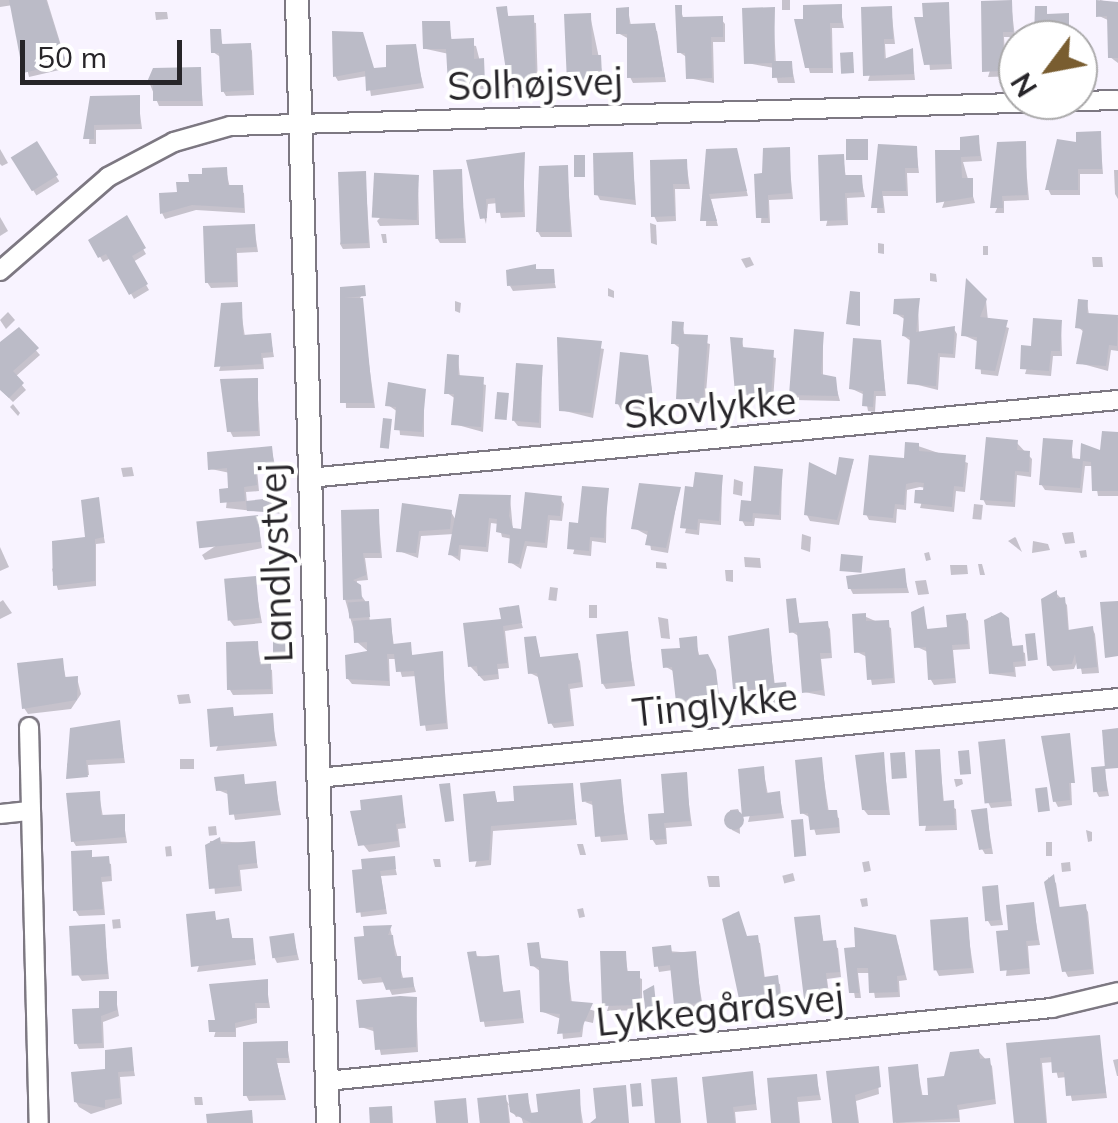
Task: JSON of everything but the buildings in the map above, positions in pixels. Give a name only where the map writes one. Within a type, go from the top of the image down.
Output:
[{"type":"street","name":"Landlystvej","points":[[297,0],[328,1123]]},
{"type":"street","name":"Solhøjsvej","points":[[0,271],[108,177],[174,142],[230,126],[1118,100]]},
{"type":"street","name":"Skovlykke","points":[[309,478],[1118,400]]},
{"type":"street","name":"Tinglykke","points":[[318,778],[1118,698]]},
{"type":"street","points":[[28,727],[38,1123]]},
{"type":"street","points":[[0,814],[31,811]]},
{"type":"street","name":"Lykkegårdsvej","points":[[327,1082],[1052,1008],[1118,992]]}]
